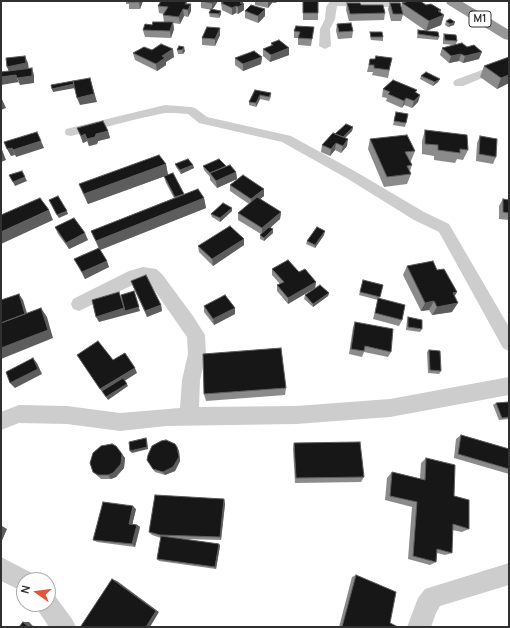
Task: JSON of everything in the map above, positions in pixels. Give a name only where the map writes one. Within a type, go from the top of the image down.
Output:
[{"type":"highway","name":"M1","points":[[452,1],[508,33]]},
{"type":"street","points":[[325,46],[325,29],[330,19],[331,7],[334,3],[348,2],[388,4],[414,1]]},
{"type":"street","points":[[459,83],[509,63]]},
{"type":"street","points":[[70,132],[165,109],[174,109],[190,111],[203,120],[286,139],[353,176],[419,216],[444,228],[509,344]]},
{"type":"street","points":[[79,304],[143,273],[150,274],[156,278],[196,335],[197,354],[191,380],[189,417]]},
{"type":"street","points":[[4,424],[19,414],[67,416],[120,422],[148,418],[296,415],[390,408],[509,386]]},
{"type":"street","points":[[1,568],[16,576]]},
{"type":"street","points":[[419,627],[426,606],[433,597],[509,574]]},
{"type":"street","points":[[53,612],[64,627]]},
{"type":"building","points":[[139,1],[139,2],[128,2]]},
{"type":"building","points":[[161,1],[187,1],[185,4],[191,4],[188,10],[183,9],[179,17],[163,15],[168,7],[158,6]]},
{"type":"building","points":[[201,1],[213,1],[212,3]]},
{"type":"building","points":[[225,1],[242,1],[243,2],[240,3],[244,4],[232,8],[221,3]]},
{"type":"building","points":[[303,1],[318,1],[318,13],[303,13]]},
{"type":"building","points":[[409,1],[420,1],[426,5],[431,4],[441,10],[438,11],[444,15],[429,21],[402,3]]},
{"type":"building","points":[[347,3],[360,3],[361,5],[383,5],[385,13],[350,14]]},
{"type":"building","points":[[390,3],[400,3],[403,14],[393,14]]},
{"type":"building","points":[[251,5],[265,9],[258,16],[245,11]]},
{"type":"building","points":[[211,9],[221,11],[219,14],[209,13]]},
{"type":"building","points":[[450,19],[455,22],[450,24],[446,21]]},
{"type":"building","points":[[153,22],[173,22],[170,31],[143,30],[145,24],[152,25]]},
{"type":"building","points":[[351,23],[353,31],[339,32],[337,24]]},
{"type":"building","points":[[296,26],[314,27],[312,39],[298,38],[300,32],[294,31]]},
{"type":"building","points":[[207,27],[220,28],[215,39],[202,38]]},
{"type":"building","points":[[418,30],[438,32],[439,37],[418,34]]},
{"type":"building","points":[[370,32],[382,32],[383,37],[371,37]]},
{"type":"building","points":[[444,34],[456,35],[457,41],[445,40]]},
{"type":"building","points":[[279,40],[289,48],[271,55],[263,49],[273,45],[271,43]]},
{"type":"building","points":[[462,43],[467,47],[474,45],[482,52],[465,56],[461,54],[451,56],[442,48]]},
{"type":"building","points":[[161,44],[173,49],[162,56],[165,58],[156,64],[133,53],[144,47],[152,50]]},
{"type":"building","points":[[179,46],[184,47],[182,50],[177,50]]},
{"type":"building","points":[[254,51],[262,57],[243,64],[235,58]]},
{"type":"building","points":[[25,56],[26,63],[7,67],[6,58]]},
{"type":"building","points":[[376,56],[392,58],[389,70],[374,68],[374,65],[369,65],[370,59],[375,59]]},
{"type":"building","points":[[509,57],[509,75],[501,78],[484,66]]},
{"type":"building","points":[[32,68],[32,76],[17,78],[16,75],[1,77],[1,72]]},
{"type":"building","points":[[426,72],[440,79],[435,82],[421,76]]},
{"type":"building","points":[[90,78],[94,94],[77,98],[73,81]]},
{"type":"building","points":[[393,80],[417,90],[415,92],[420,95],[414,101],[406,98],[404,101],[388,94],[390,92],[383,89]]},
{"type":"building","points":[[73,81],[74,84],[52,89],[51,85]]},
{"type":"building","points":[[255,90],[271,93],[269,97],[260,95],[256,103],[249,102]]},
{"type":"building","points":[[396,112],[408,114],[406,123],[394,121]]},
{"type":"building","points":[[103,121],[108,131],[96,134],[95,137],[87,139],[85,134],[81,136],[77,128]]},
{"type":"building","points":[[346,124],[353,127],[343,137],[335,134]]},
{"type":"building","points":[[425,130],[467,135],[468,150],[460,149],[460,153],[438,150],[438,145],[425,144]]},
{"type":"building","points":[[37,132],[41,141],[13,150],[12,148],[7,149],[4,142]]},
{"type":"building","points":[[333,133],[348,139],[343,146],[336,143],[331,149],[322,145]]},
{"type":"building","points":[[407,135],[415,151],[405,152],[412,165],[407,166],[411,174],[387,177],[370,139]]},
{"type":"building","points":[[480,136],[497,139],[496,157],[479,154]]},
{"type":"building","points":[[159,155],[166,164],[84,194],[79,184]]},
{"type":"building","points":[[188,159],[193,165],[180,170],[175,164]]},
{"type":"building","points":[[219,159],[226,166],[210,173],[203,166]]},
{"type":"building","points":[[230,165],[236,172],[216,181],[210,173]]},
{"type":"building","points":[[22,171],[25,177],[13,182],[9,175]]},
{"type":"building","points":[[173,173],[184,194],[175,197],[164,176]]},
{"type":"building","points":[[243,175],[264,189],[251,199],[230,185]]},
{"type":"building","points":[[198,189],[204,198],[96,241],[91,231]]},
{"type":"building","points":[[58,196],[67,211],[57,215],[49,200]]},
{"type":"building","points":[[257,197],[281,212],[262,228],[238,213]]},
{"type":"building","points":[[40,198],[49,210],[1,232],[1,215]]},
{"type":"building","points":[[503,199],[509,200],[509,213],[503,212]]},
{"type":"building","points":[[223,203],[232,208],[220,218],[211,214]]},
{"type":"building","points":[[74,218],[85,233],[66,243],[55,227]]},
{"type":"building","points":[[230,226],[244,239],[212,259],[198,246]]},
{"type":"building","points":[[269,227],[273,229],[264,238],[260,235]]},
{"type":"building","points":[[317,227],[325,231],[315,245],[307,241]]},
{"type":"building","points":[[99,248],[107,261],[82,272],[74,259]]},
{"type":"building","points":[[288,260],[299,272],[305,269],[316,282],[288,298],[277,285],[284,282],[272,269]]},
{"type":"building","points":[[433,261],[437,270],[444,269],[457,292],[453,293],[458,303],[437,307],[434,301],[425,303],[407,266]]},
{"type":"building","points":[[146,275],[161,305],[145,311],[131,281]]},
{"type":"building","points":[[363,280],[383,285],[380,297],[360,292]]},
{"type":"building","points":[[320,285],[329,293],[313,304],[305,295]]},
{"type":"building","points":[[134,291],[139,307],[125,311],[121,295]]},
{"type":"building","points":[[119,292],[124,308],[96,317],[92,300]]},
{"type":"building","points":[[19,294],[25,314],[1,323],[1,300]]},
{"type":"building","points":[[225,295],[235,308],[213,319],[204,306]]},
{"type":"building","points":[[378,298],[405,305],[402,320],[375,313]]},
{"type":"building","points":[[41,308],[48,330],[1,348],[1,323]]},
{"type":"building","points":[[408,317],[422,320],[422,329],[408,327]]},
{"type":"building","points":[[355,322],[393,329],[391,352],[365,346],[364,351],[351,349]]},
{"type":"building","points":[[98,341],[113,360],[125,353],[135,368],[100,389],[77,355]]},
{"type":"building","points":[[281,348],[286,388],[204,394],[203,354]]},
{"type":"building","points":[[429,350],[440,351],[441,371],[430,370]]},
{"type":"building","points":[[33,358],[38,369],[10,383],[6,372]]},
{"type":"building","points":[[123,378],[127,384],[106,397],[102,391]]},
{"type":"building","points":[[509,402],[509,417],[502,418],[496,403]]},
{"type":"building","points":[[461,435],[509,449],[509,469],[458,454]]},
{"type":"building","points":[[146,438],[147,447],[130,451],[129,442]]},
{"type":"building","points":[[166,440],[175,444],[179,457],[173,467],[163,472],[153,469],[147,460],[152,446]]},
{"type":"building","points":[[360,442],[364,477],[296,478],[294,443]]},
{"type":"building","points":[[112,444],[116,446],[122,454],[121,464],[113,473],[108,475],[98,475],[93,472],[90,463],[93,453],[101,446]]},
{"type":"building","points":[[426,458],[455,465],[454,496],[469,500],[469,529],[453,524],[452,553],[437,549],[436,562],[413,556],[417,502],[390,496],[392,472],[425,480]]},
{"type":"building","points":[[155,495],[224,499],[220,537],[160,535],[149,532]]},
{"type":"building","points":[[103,502],[133,506],[129,524],[137,525],[132,544],[93,540]]},
{"type":"building","points":[[161,536],[219,544],[215,567],[157,559]]},
{"type":"building","points":[[356,575],[396,592],[390,623],[398,627],[342,627]]},
{"type":"building","points":[[112,579],[156,611],[146,627],[81,626]]},
{"type":"building","points":[[23,622],[29,627],[19,627]]}]
